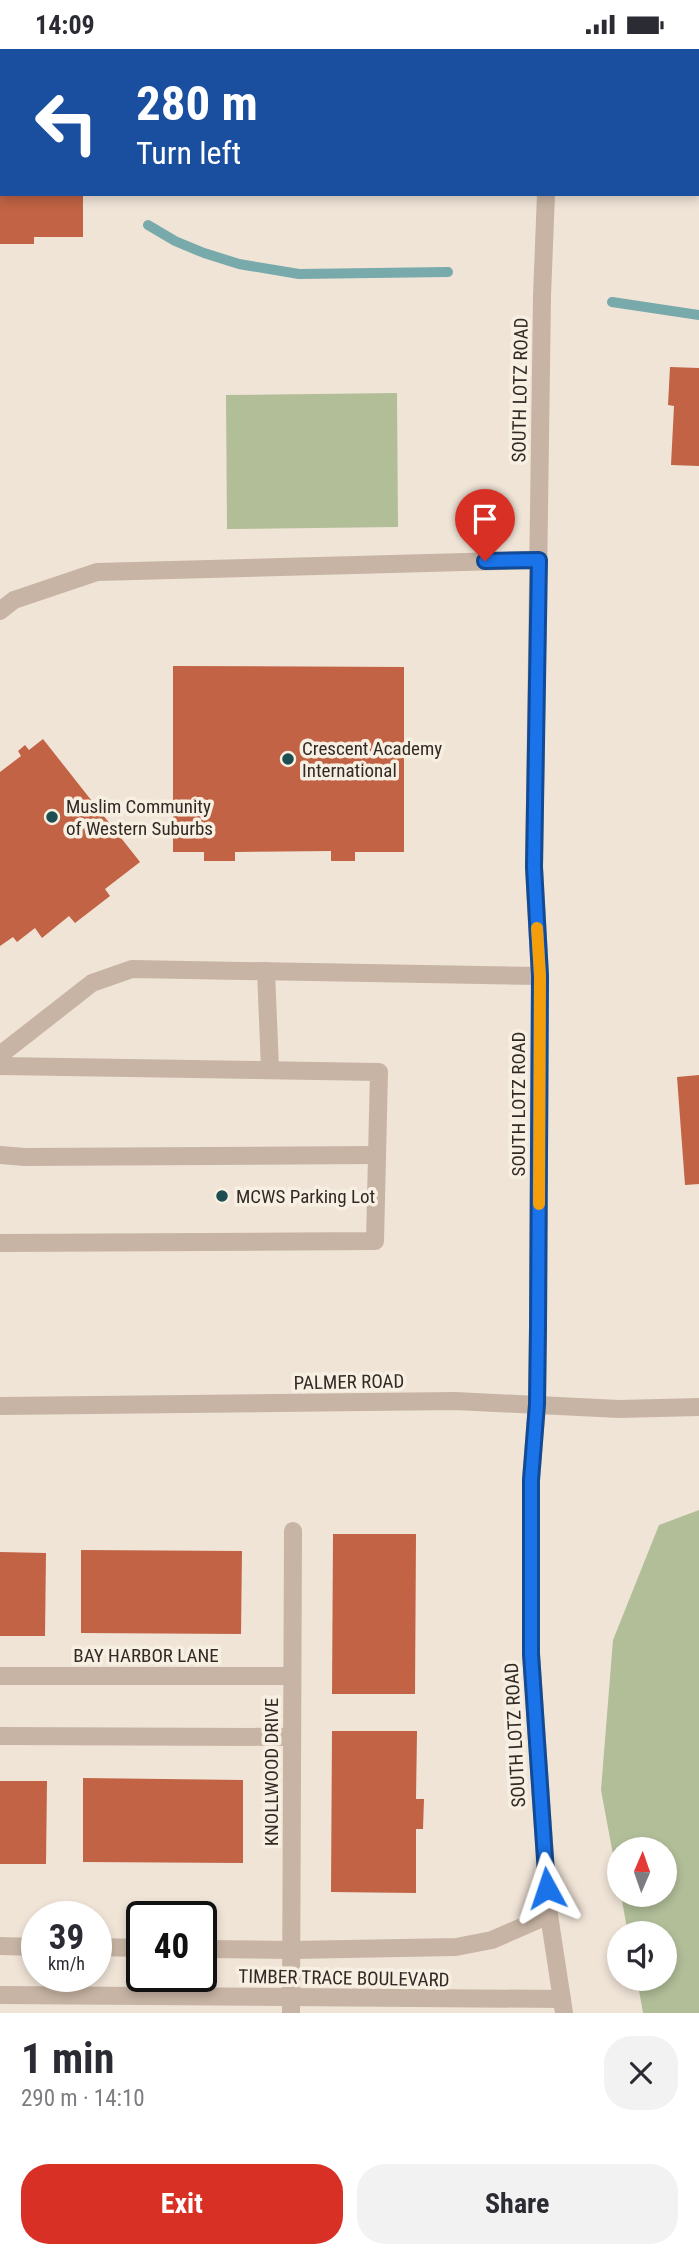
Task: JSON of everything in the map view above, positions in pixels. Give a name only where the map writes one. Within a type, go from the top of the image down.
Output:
[{"type":"street","name":"SOUTH LOTZ ROAD","points":[[546,196],[534,867],[540,976],[537,1404],[531,1480],[531,1654],[549,1915],[563,2006]]},
{"type":"street","points":[[0,611],[14,600],[97,572],[539,560]]},
{"type":"street","points":[[0,1055],[92,983],[131,969],[540,976]]},
{"type":"street","points":[[266,971],[270,1069]]},
{"type":"street","points":[[0,1066],[379,1072],[375,1241],[0,1243]]},
{"type":"street","points":[[0,1155],[377,1155]]},
{"type":"street","name":"PALMER ROAD","points":[[0,1406],[455,1401],[619,1409],[699,1407]]},
{"type":"street","name":"KNOLLWOOD DRIVE","points":[[291,2005],[293,1531]]},
{"type":"street","name":"BAY HARBOR LANE","points":[[0,1677],[292,1676]]},
{"type":"street","points":[[0,1736],[291,1737]]},
{"type":"street","name":"TIMBER TRACE BOULEVARD","points":[[217,1949],[456,1947],[492,1940],[549,1915]]},
{"type":"street","points":[[0,1946],[21,1947]]},
{"type":"street","name":"TIMBER TRACE BOULEVARD","points":[[0,1995],[291,2005],[563,2006]]},
{"type":"green space","points":[[397,393],[398,527],[227,529],[226,395]]},
{"type":"green space","points":[[699,1510],[699,2013],[643,2013],[639,1991],[677,1991],[677,1921],[626,1921],[623,1907],[677,1907],[677,1837],[610,1837],[601,1790],[613,1640],[659,1525]]},
{"type":"building","points":[[0,196],[83,196],[83,237],[34,237],[34,244],[0,244]]},
{"type":"building","points":[[670,367],[699,368],[699,466],[671,465],[674,406],[668,405]]},
{"type":"building","name":"Crescent Academy International","points":[[173,666],[404,667],[404,852],[355,852],[355,861],[331,861],[331,851],[235,852],[235,861],[204,861],[204,852],[173,852]]},
{"type":"building","name":"Muslim Community of Western Suburbs","points":[[43,739],[140,862],[105,889],[110,896],[75,923],[69,916],[42,938],[35,928],[17,942],[13,937],[0,946],[0,772],[21,756],[18,751],[25,745],[29,750]]},
{"type":"building","points":[[699,1075],[699,1184],[685,1185],[677,1077]]},
{"type":"building","points":[[333,1534],[416,1534],[415,1694],[332,1694]]},
{"type":"building","points":[[81,1550],[242,1551],[241,1634],[81,1633]]},
{"type":"building","points":[[0,1552],[46,1553],[45,1636],[0,1636]]},
{"type":"building","points":[[332,1731],[417,1731],[416,1799],[424,1799],[423,1829],[416,1829],[416,1893],[331,1892]]},
{"type":"building","points":[[83,1778],[243,1780],[243,1863],[83,1862]]},
{"type":"building","points":[[0,1781],[47,1781],[46,1864],[0,1864]]},
{"type":"waterway","points":[[148,225],[175,241],[204,253],[239,264],[299,274],[448,272]]},
{"type":"waterway","points":[[612,302],[699,315]]},
{"type":"slow traffic","points":[[537,928],[540,976],[539,1204]]},
{"type":"place","name":"Crescent Academy International","points":[[288,759]]},
{"type":"place","name":"Muslim Community of Western Suburbs","points":[[52,817]]},
{"type":"place","name":"MCWS Parking Lot","points":[[222,1196]]},
{"type":"route","points":[[485,561],[539,560],[534,867],[540,976],[538,1328],[537,1404],[531,1480],[531,1654],[547,1888]]}]
